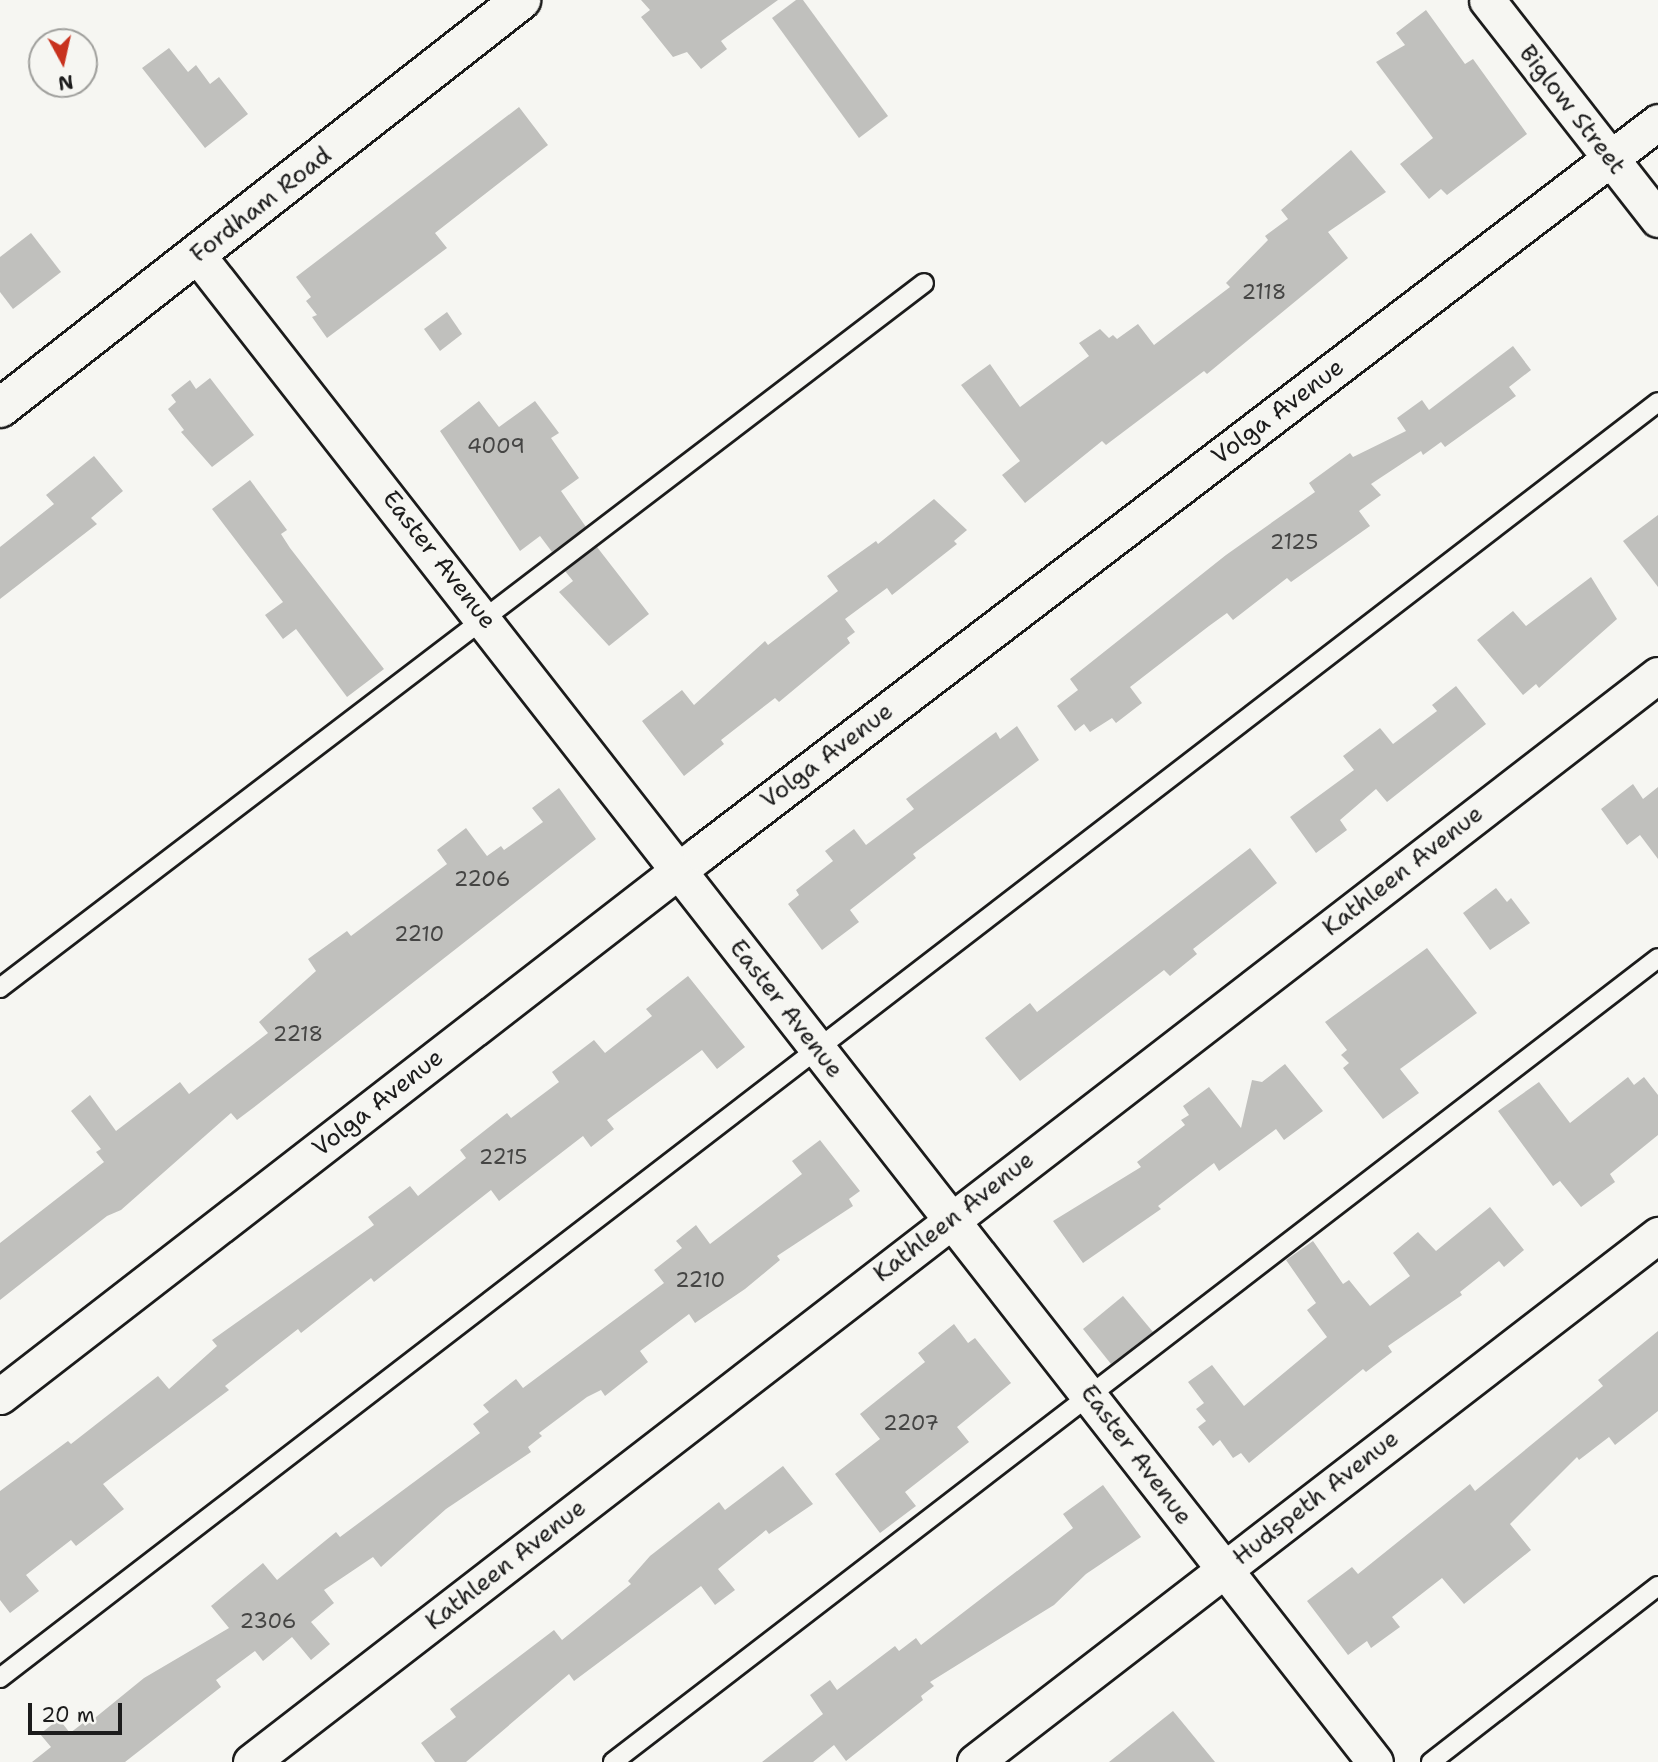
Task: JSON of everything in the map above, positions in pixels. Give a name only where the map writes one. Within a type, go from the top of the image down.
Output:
[{"type":"street","name":"Biglow Street","points":[[1487,0],[1658,219]]},
{"type":"street","name":"Fordham Road","points":[[0,408],[198,256],[504,5]]},
{"type":"street","name":"Volga Avenue","points":[[0,1396],[680,869],[1658,122]]},
{"type":"street","name":"Easter Avenue","points":[[198,256],[484,617],[816,1049],[1375,1762]]},
{"type":"street","name":"Kathleen Avenue","points":[[251,1762],[1658,675]]},
{"type":"street","name":"Hudspeth Avenue","points":[[975,1762],[1658,1235]]},
{"type":"lane","points":[[0,988],[924,283]]},
{"type":"lane","points":[[0,1678],[1658,402]]},
{"type":"lane","points":[[613,1762],[1658,958]]},
{"type":"lane","points":[[1431,1762],[1658,1586]]},
{"type":"building","points":[[641,0],[778,0],[721,41],[727,49],[701,69],[687,52],[673,57],[641,17],[650,10]]},
{"type":"building","points":[[796,0],[803,0],[888,116],[859,138],[772,18]]},
{"type":"building","points":[[1426,10],[1465,64],[1473,59],[1527,134],[1447,195],[1441,189],[1429,199],[1400,164],[1433,138],[1376,62],[1405,45],[1396,33]]},
{"type":"building","points":[[169,48],[188,72],[196,65],[210,84],[219,77],[248,114],[205,148],[142,68]]},
{"type":"building","points":[[519,107],[548,145],[435,233],[447,248],[327,338],[312,317],[317,315],[306,301],[311,297],[296,277]]},
{"type":"building","points":[[1351,150],[1386,192],[1328,232],[1348,258],[1207,374],[1204,371],[1106,445],[1102,441],[1025,503],[1002,475],[1020,461],[961,385],[990,364],[1020,407],[1089,356],[1079,343],[1100,329],[1109,338],[1113,335],[1117,339],[1138,324],[1154,345],[1230,287],[1226,283],[1268,240],[1265,236],[1288,219],[1281,210]]},
{"type":"building","points":[[31,233],[61,272],[13,309],[0,292],[0,257]]},
{"type":"building","points":[[447,312],[462,334],[440,351],[424,329]]},
{"type":"building","points":[[1513,346],[1531,370],[1509,387],[1516,396],[1445,447],[1441,442],[1423,455],[1421,451],[1371,484],[1381,495],[1359,511],[1370,526],[1291,582],[1287,578],[1233,620],[1227,613],[1130,687],[1142,703],[1116,723],[1112,718],[1090,732],[1084,724],[1075,731],[1057,706],[1078,690],[1070,679],[1226,555],[1315,492],[1309,483],[1350,453],[1353,457],[1406,431],[1397,418],[1422,400],[1429,410]]},
{"type":"building","points":[[210,378],[254,435],[212,467],[181,432],[184,430],[168,409],[176,402],[171,395],[190,380],[196,389]]},
{"type":"building","points":[[479,401],[499,427],[535,401],[559,433],[551,438],[579,478],[561,491],[586,527],[552,552],[540,536],[520,551],[440,431]]},
{"type":"building","points":[[94,456],[123,491],[91,518],[97,524],[0,599],[0,547],[54,504],[46,495]]},
{"type":"building","points":[[250,480],[287,530],[281,534],[290,548],[384,669],[347,697],[296,629],[283,639],[265,615],[283,602],[212,509]]},
{"type":"building","points":[[934,499],[967,530],[954,541],[957,544],[892,595],[887,588],[845,619],[855,632],[847,638],[850,643],[779,702],[775,698],[721,740],[724,744],[684,776],[642,721],[682,690],[694,705],[765,641],[768,645],[838,591],[827,576],[876,541],[878,544]]},
{"type":"building","points":[[1658,515],[1658,587],[1623,541]]},
{"type":"building","points":[[597,547],[649,614],[609,646],[559,592],[573,581],[565,571]]},
{"type":"building","points":[[1591,577],[1617,619],[1539,688],[1536,684],[1523,695],[1477,640],[1513,611],[1526,626]]},
{"type":"building","points":[[1456,686],[1486,724],[1387,802],[1376,789],[1340,820],[1347,830],[1316,853],[1290,817],[1354,770],[1343,756],[1380,728],[1393,744],[1437,711],[1432,705]]},
{"type":"building","points":[[1017,726],[1039,760],[913,854],[916,858],[850,910],[859,922],[822,950],[788,904],[799,895],[796,890],[833,861],[825,851],[854,829],[866,845],[914,809],[906,799],[996,732],[1000,739]]},
{"type":"building","points":[[1633,784],[1643,799],[1658,787],[1658,859],[1640,835],[1627,845],[1601,809]]},
{"type":"building","points":[[559,788],[596,839],[253,1108],[237,1120],[231,1113],[121,1210],[107,1216],[0,1300],[0,1243],[104,1162],[96,1152],[101,1149],[71,1111],[90,1095],[116,1131],[180,1082],[189,1094],[268,1033],[259,1022],[316,971],[308,959],[347,931],[351,936],[447,864],[437,850],[466,828],[487,856],[501,846],[504,850],[543,822],[532,808]]},
{"type":"building","points":[[1250,848],[1277,883],[1193,949],[1197,954],[1170,976],[1164,970],[1020,1081],[985,1038],[1030,1003],[1037,1012]]},
{"type":"building","points":[[1496,888],[1507,902],[1511,898],[1530,923],[1490,950],[1463,913]]},
{"type":"building","points":[[1427,948],[1477,1013],[1400,1069],[1419,1093],[1383,1119],[1343,1068],[1349,1063],[1341,1055],[1347,1050],[1325,1022]]},
{"type":"building","points":[[688,976],[745,1047],[717,1069],[702,1050],[607,1120],[614,1129],[591,1147],[583,1136],[499,1201],[491,1190],[374,1282],[371,1278],[301,1333],[298,1329],[225,1386],[229,1390],[103,1484],[124,1509],[76,1546],[71,1540],[26,1575],[39,1591],[10,1613],[0,1600],[0,1491],[68,1441],[71,1444],[158,1376],[169,1389],[217,1346],[212,1340],[374,1225],[368,1217],[410,1186],[418,1196],[466,1158],[460,1150],[507,1113],[511,1118],[559,1082],[552,1072],[594,1040],[605,1053],[652,1016],[646,1009]]},
{"type":"building","points":[[1285,1064],[1323,1111],[1284,1140],[1276,1129],[1219,1171],[1214,1163],[1158,1206],[1161,1209],[1083,1263],[1053,1221],[1141,1167],[1137,1162],[1185,1125],[1181,1120],[1189,1115],[1183,1106],[1209,1087],[1241,1128],[1252,1080],[1262,1082]]},
{"type":"building","points":[[1628,1077],[1634,1085],[1644,1077],[1658,1095],[1658,1135],[1610,1174],[1615,1182],[1581,1207],[1560,1181],[1553,1186],[1498,1111],[1539,1082],[1570,1123]]},
{"type":"building","points":[[820,1140],[860,1191],[849,1199],[853,1206],[777,1256],[780,1260],[745,1289],[695,1323],[689,1314],[640,1351],[648,1362],[605,1396],[601,1390],[587,1397],[539,1433],[542,1436],[528,1447],[531,1452],[446,1509],[381,1567],[373,1557],[324,1590],[334,1603],[311,1622],[330,1644],[311,1660],[292,1637],[263,1661],[255,1651],[216,1680],[221,1687],[125,1762],[32,1762],[51,1747],[40,1734],[59,1719],[70,1733],[83,1723],[85,1726],[144,1678],[229,1628],[211,1606],[263,1563],[277,1580],[336,1532],[340,1537],[480,1433],[473,1424],[489,1412],[483,1405],[516,1379],[523,1388],[664,1283],[654,1270],[682,1248],[676,1241],[696,1225],[710,1244],[802,1174],[792,1161]]},
{"type":"building","points":[[1490,1207],[1524,1250],[1504,1267],[1499,1261],[1460,1292],[1462,1295],[1388,1346],[1392,1352],[1366,1372],[1363,1369],[1249,1463],[1241,1453],[1233,1458],[1220,1440],[1213,1446],[1198,1427],[1206,1421],[1196,1409],[1204,1403],[1188,1382],[1212,1365],[1244,1406],[1327,1337],[1307,1310],[1316,1303],[1286,1260],[1313,1241],[1343,1284],[1349,1280],[1370,1306],[1410,1276],[1393,1253],[1418,1232],[1436,1251]]},
{"type":"building","points":[[1123,1296],[1153,1332],[1111,1364],[1083,1329]]},
{"type":"building","points":[[954,1324],[968,1343],[975,1338],[1011,1383],[957,1427],[969,1442],[905,1492],[916,1506],[880,1533],[835,1474],[880,1439],[860,1414],[925,1362],[918,1353]]},
{"type":"building","points":[[1658,1331],[1658,1411],[1615,1445],[1609,1437],[1579,1460],[1577,1457],[1510,1524],[1531,1550],[1464,1604],[1442,1578],[1392,1617],[1400,1627],[1371,1648],[1367,1641],[1348,1655],[1307,1601],[1352,1567],[1358,1574],[1470,1484],[1475,1491],[1603,1386],[1598,1380]]},
{"type":"building","points":[[783,1466],[813,1504],[769,1534],[766,1530],[718,1569],[735,1590],[715,1605],[701,1586],[574,1681],[569,1674],[466,1762],[435,1762],[421,1743],[456,1717],[450,1709],[554,1630],[562,1640],[631,1584],[628,1581],[650,1556],[719,1502],[725,1510]]},
{"type":"building","points":[[1103,1485],[1141,1537],[1086,1574],[1054,1605],[930,1682],[934,1686],[921,1696],[923,1700],[846,1761],[834,1745],[813,1762],[762,1762],[823,1714],[810,1695],[830,1680],[837,1690],[895,1646],[899,1651],[916,1638],[921,1645],[1073,1528],[1063,1514]]},
{"type":"building","points":[[1173,1711],[1215,1762],[1109,1762]]}]
